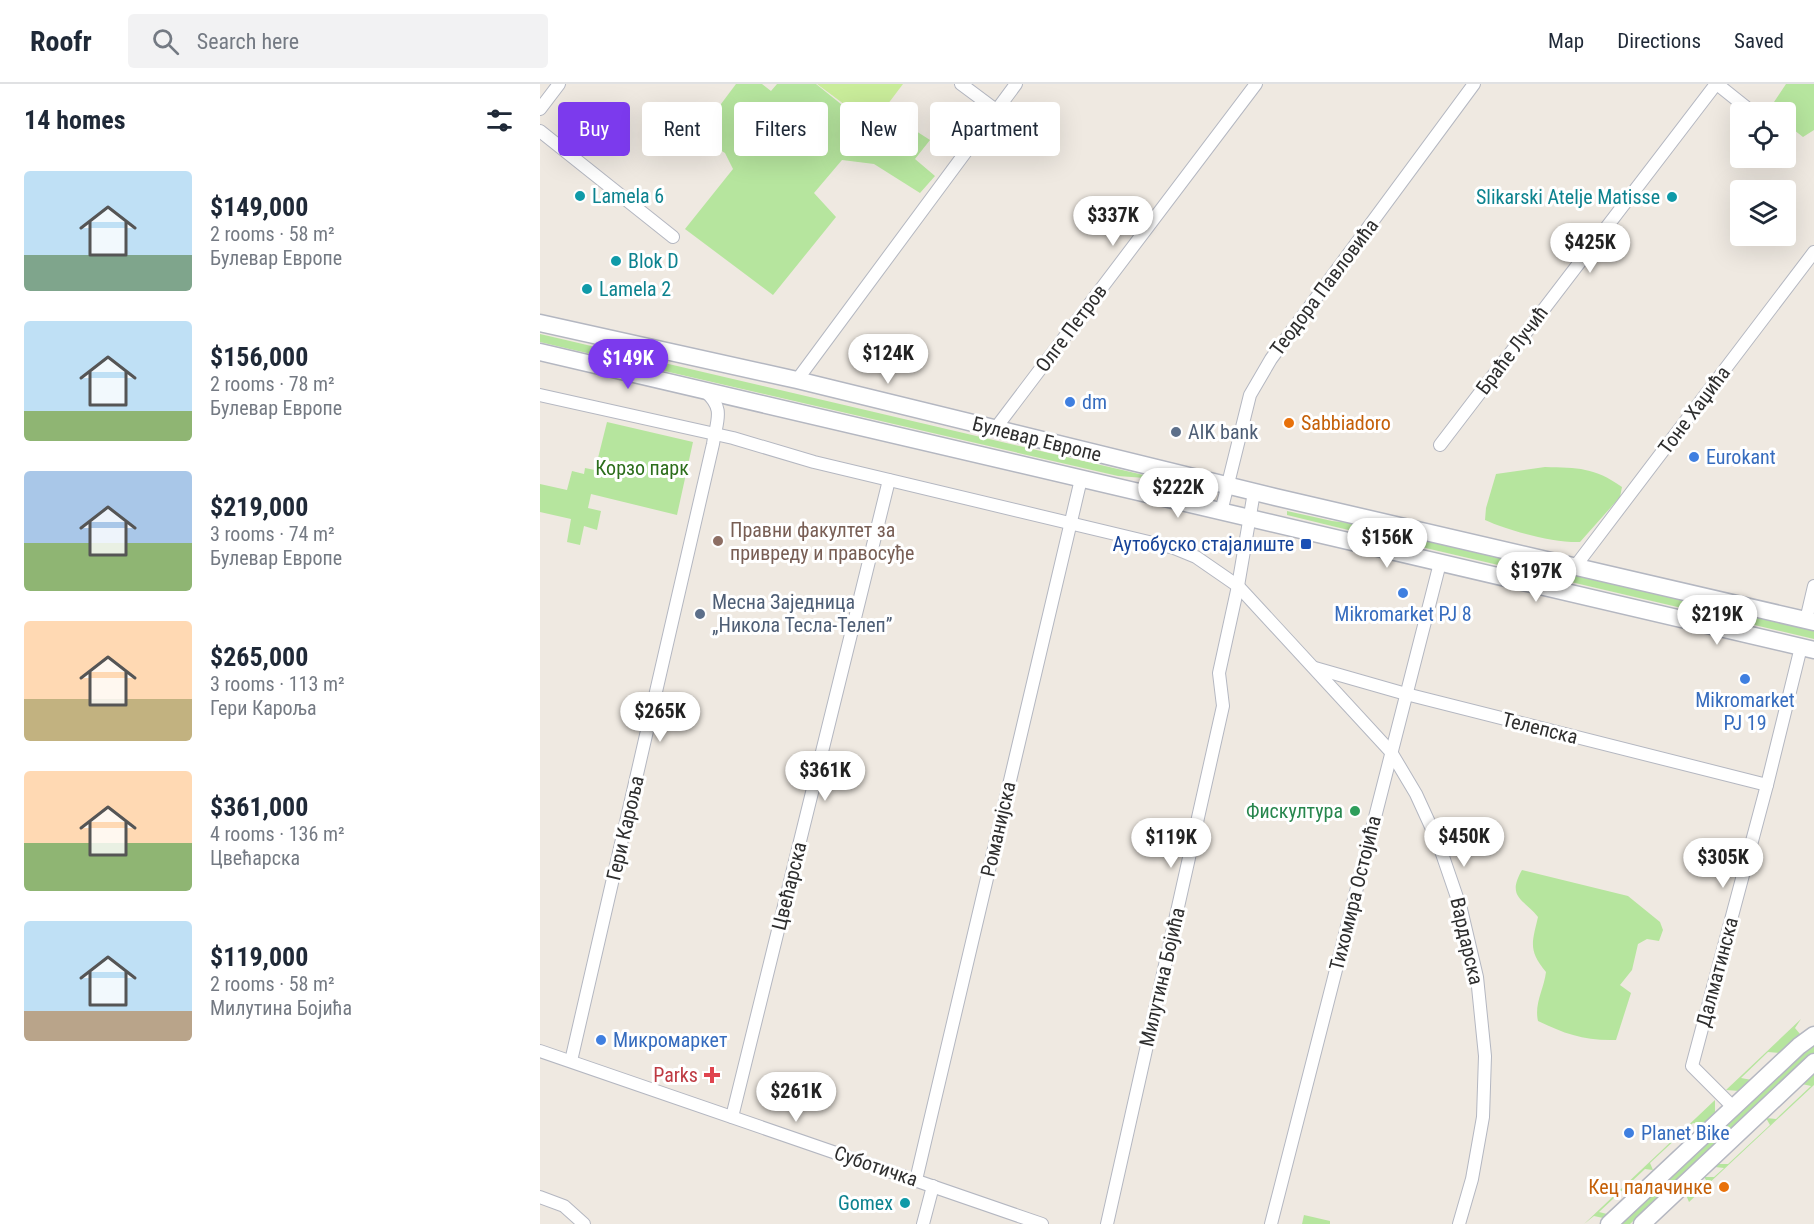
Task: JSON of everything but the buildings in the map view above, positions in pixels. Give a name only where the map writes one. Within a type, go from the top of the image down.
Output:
[{"type":"main road","name":"Булевар Европе","points":[[540,324],[796,380],[1254,492],[1810,621]]},
{"type":"main road","name":"Булевар Европе","points":[[540,352],[1807,648]]},
{"type":"main road","points":[[1609,1224],[1799,1046],[1814,1035]]},
{"type":"main road","points":[[1642,1224],[1814,1062]]},
{"type":"street","points":[[540,109],[559,84]]},
{"type":"street","points":[[961,84],[984,102]]},
{"type":"street","points":[[1003,102],[1016,84]]},
{"type":"street","name":"Олге Петров","points":[[995,429],[1256,84]]},
{"type":"street","name":"Теодора Павловића","points":[[1221,512],[1250,395],[1270,359],[1474,84]]},
{"type":"street","points":[[1717,84],[1740,102]]},
{"type":"street","name":"Браће Лучић","points":[[1440,445],[1717,84]]},
{"type":"street","points":[[540,131],[673,237]]},
{"type":"street","points":[[796,380],[963,156]]},
{"type":"street","name":"Тоне Хаџића","points":[[1574,568],[1814,252]]},
{"type":"street","name":"Гери Кароља","points":[[571,1061],[715,434],[717,405],[704,390]]},
{"type":"street","points":[[540,395],[715,434],[889,480],[1174,548],[1196,557],[1238,586]]},
{"type":"street","points":[[717,419],[726,406],[738,398]]},
{"type":"street","name":"Романијска","points":[[916,1180],[1081,479]]},
{"type":"street","name":"Цвећарска","points":[[732,1117],[889,480]]},
{"type":"street","name":"Милутина Бојића","points":[[1107,1224],[1223,706],[1219,673],[1238,586],[1254,492]]},
{"type":"street","name":"Тихомира Остојића","points":[[1271,1224],[1440,563]]},
{"type":"street","name":"Вардарска","points":[[1238,586],[1391,752],[1416,794],[1449,873],[1461,909],[1477,976],[1485,1056],[1483,1117],[1472,1179],[1459,1224]]},
{"type":"street","points":[[1810,621],[1814,586]]},
{"type":"street","name":"Далматинска","points":[[1734,1108],[1692,1066],[1767,785],[1807,648]]},
{"type":"street","name":"Телепска","points":[[1314,668],[1406,694],[1767,785]]},
{"type":"street","name":"Суботичка","points":[[540,1051],[1042,1224]]},
{"type":"street","points":[[922,1224],[933,1186]]},
{"type":"street","points":[[540,1197],[564,1206],[584,1224]]},
{"type":"green space","points":[[736,84],[762,84],[771,91],[777,84],[816,84],[840,103],[840,156],[917,156],[915,159],[935,176],[920,193],[874,164],[842,160],[814,193],[836,217],[773,295],[685,229],[733,169],[722,151],[722,103]]},
{"type":"green space","points":[[817,84],[903,84],[889,102],[841,102]]},
{"type":"green space","points":[[1786,84],[1814,84],[1814,130],[1803,137],[1796,132],[1796,102],[1774,102]]},
{"type":"green space","points":[[918,132],[930,140],[918,155]]},
{"type":"green space","points":[[540,334],[1195,487],[1194,490],[1145,478],[1118,476],[561,347],[540,342]]},
{"type":"green space","name":"Корзо парк","points":[[607,422],[693,442],[677,515],[591,494],[588,508],[601,511],[597,530],[584,526],[580,545],[567,542],[571,519],[540,512],[540,484],[567,490],[572,471],[584,474],[585,468],[595,470]]},
{"type":"green space","points":[[1545,467],[1594,472],[1622,487],[1620,497],[1580,542],[1558,541],[1532,535],[1485,520],[1486,508],[1496,474]]},
{"type":"green space","points":[[1287,511],[1332,521],[1359,524],[1814,631],[1814,639],[1336,527],[1287,515]]},
{"type":"green space","points":[[1522,870],[1628,896],[1660,922],[1663,930],[1659,941],[1647,939],[1638,944],[1632,970],[1620,985],[1631,993],[1616,1040],[1576,1036],[1538,1021],[1538,1003],[1546,972],[1536,958],[1533,946],[1538,917],[1516,892]]},
{"type":"green space","points":[[1801,1019],[1795,1028],[1800,1034],[1780,1053],[1768,1052],[1741,1078],[1752,1080],[1740,1091],[1726,1090]]},
{"type":"green space","points":[[1814,1042],[1814,1057],[1776,1087],[1630,1224],[1617,1224]]},
{"type":"green space","points":[[1814,1073],[1814,1085],[1689,1202],[1686,1195],[1688,1191],[1699,1192],[1708,1183],[1704,1177],[1714,1177],[1724,1168],[1715,1167],[1718,1164],[1728,1164],[1770,1125],[1766,1118],[1776,1119],[1811,1086],[1802,1084]]},
{"type":"green space","points":[[1715,1100],[1715,1113],[1702,1125],[1693,1123],[1650,1163],[1653,1170],[1645,1169],[1599,1212],[1607,1214],[1603,1218],[1594,1216],[1584,1224]]},
{"type":"green space","points":[[1304,1215],[1330,1221],[1330,1224],[1302,1224]]},
{"type":"place","name":"Lamela 6","points":[[580,196]]},
{"type":"place","name":"Slikarski Atelje Matisse","points":[[1672,197]]},
{"type":"place","name":"Blok D","points":[[616,261]]},
{"type":"place","name":"Lamela 2","points":[[587,289]]},
{"type":"place","name":"dm","points":[[1070,402]]},
{"type":"place","name":"Sabbiadoro","points":[[1289,423]]},
{"type":"place","name":"AIK bank","points":[[1176,432]]},
{"type":"place","name":"Eurokant","points":[[1694,457]]},
{"type":"place","name":"Правни факултет за привреду и правосуђе","points":[[718,541]]},
{"type":"place","name":"Аутобуско стајалиште","points":[[1306,544]]},
{"type":"place","name":"Mikromarket PJ 8","points":[[1403,593]]},
{"type":"place","name":"Месна Заједница „Никола Тесла-Телеп”","points":[[700,614]]},
{"type":"place","name":"Mikromarket PJ 19","points":[[1745,679]]},
{"type":"place","name":"Фискултура","points":[[1355,811]]},
{"type":"place","name":"Микромаркет","points":[[601,1040]]},
{"type":"place","name":"Parks","points":[[712,1075]]},
{"type":"place","name":"Planet Bike","points":[[1629,1133]]},
{"type":"place","name":"Кец палачинке","points":[[1724,1187]]},
{"type":"place","name":"Gomex","points":[[905,1203]]}]
